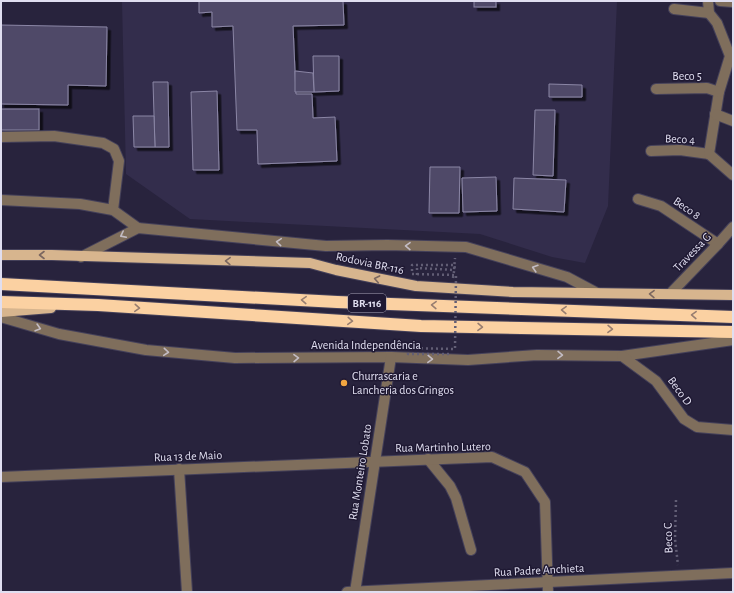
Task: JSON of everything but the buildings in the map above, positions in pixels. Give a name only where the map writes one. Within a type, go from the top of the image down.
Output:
[{"type":"highway","name":"BR-116","points":[[1,284],[337,302],[733,316]]},
{"type":"highway","name":"BR-116","points":[[1,302],[98,305],[421,326],[733,332]]},
{"type":"main road","name":"Rodovia BR-116","points":[[1,255],[310,263],[336,270],[416,286],[514,292],[733,295]]},
{"type":"main road","points":[[1,312],[98,305]]},
{"type":"street","points":[[708,1],[709,13],[717,23],[730,56],[719,92],[709,154],[733,175]]},
{"type":"street","points":[[720,1],[733,2]]},
{"type":"street","points":[[674,9],[709,13]]},
{"type":"street","name":"Beco 5","points":[[656,89],[707,88],[719,92]]},
{"type":"street","points":[[715,114],[733,121]]},
{"type":"street","points":[[1,137],[54,136],[103,143],[114,149],[119,161],[113,210]]},
{"type":"street","name":"Beco 4","points":[[651,151],[680,150],[709,154]]},
{"type":"street","name":"Beco 8","points":[[638,199],[661,206],[718,244]]},
{"type":"street","points":[[1,200],[80,204],[113,210],[138,228],[326,246],[466,246],[567,277],[597,293]]},
{"type":"street","name":"Travessa G","points":[[670,294],[733,227]]},
{"type":"street","points":[[81,257],[138,228]]},
{"type":"street","name":"Avenida Independência","points":[[1,317],[59,334],[146,350],[235,358],[392,357],[468,360],[537,354],[622,356],[733,340]]},
{"type":"street","name":"Beco D","points":[[622,356],[656,381],[684,419],[697,427],[733,430]]},
{"type":"street","name":"Rua Monteiro Lobato","points":[[355,592],[392,357]]},
{"type":"street","name":"Rua Martinho Lutero","points":[[375,461],[492,457],[525,472],[545,502],[548,587]]},
{"type":"street","points":[[428,459],[450,486],[456,498],[471,550]]},
{"type":"street","name":"Rua 13 de Maio","points":[[1,477],[375,461]]},
{"type":"street","points":[[179,469],[187,592]]},
{"type":"street","name":"Rua Padre Anchieta","points":[[347,592],[548,587],[733,573]]},
{"type":"path","points":[[449,354],[408,354],[408,348],[455,348],[456,275],[412,274],[412,264],[455,265],[454,278],[417,276],[417,268],[454,270],[456,246]]},
{"type":"path","name":"Beco C","points":[[676,500],[675,539],[679,576]]},
{"type":"shaded area","points":[[122,1],[617,1],[608,206],[585,263],[552,257],[480,234],[190,219],[126,174]]},
{"type":"place","name":"Churrascaria e Lancheria dos Gringos","points":[[344,383]]}]
